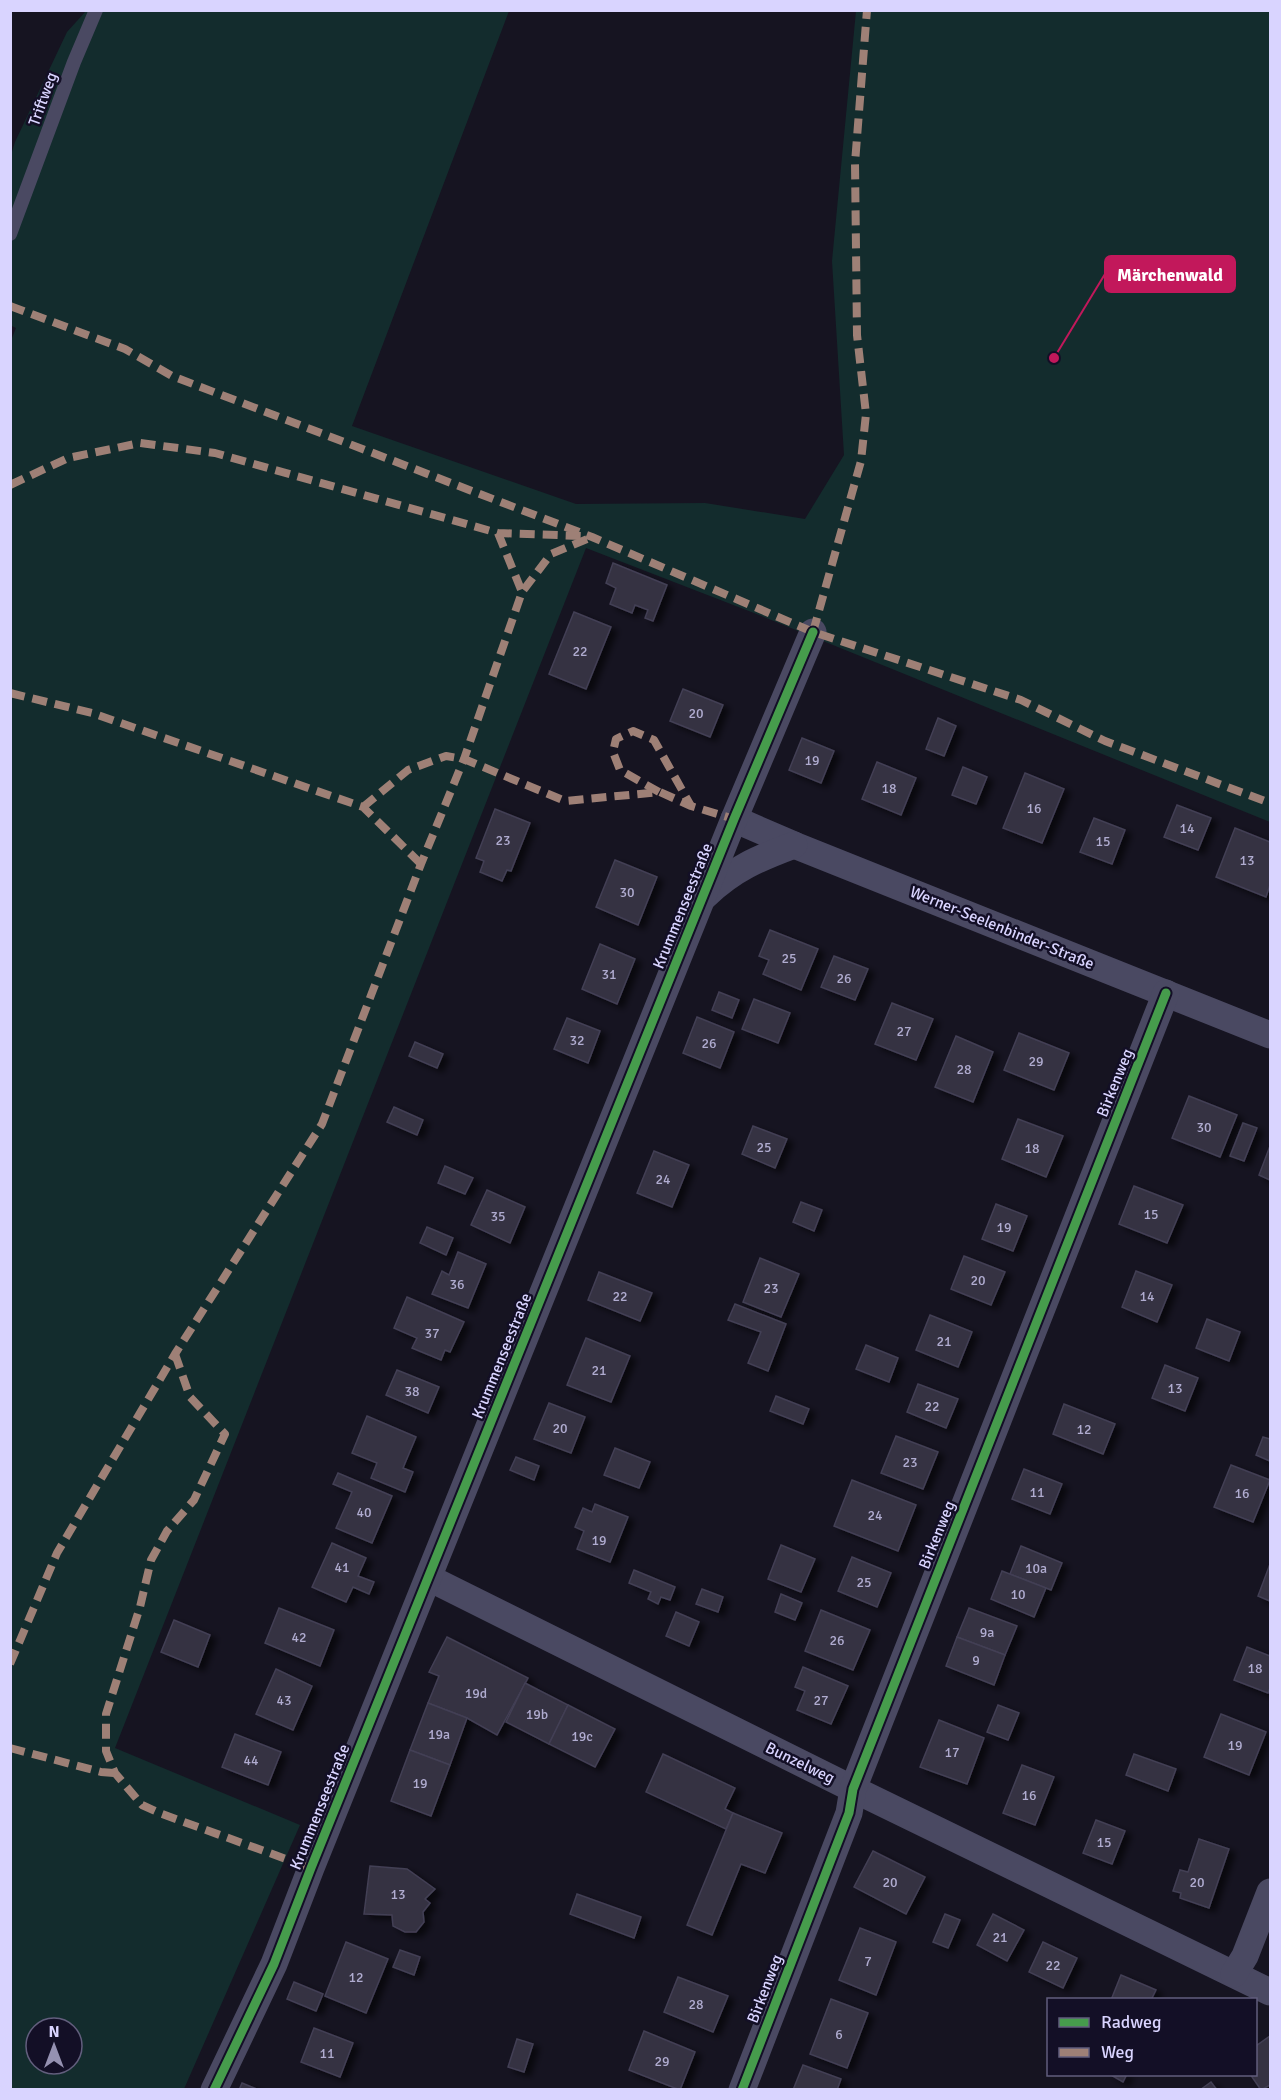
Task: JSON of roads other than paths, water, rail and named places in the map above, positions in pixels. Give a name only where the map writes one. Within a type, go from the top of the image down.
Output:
[{"type":"street","name":"Krummenseestraße","points":[[214,2090],[274,1964],[702,898],[813,632]]},
{"type":"street","name":"Werner-Seelenbinder-Straße","points":[[735,819],[1270,1035]]},
{"type":"street","points":[[702,898],[723,879],[741,868],[794,844]]},
{"type":"street","name":"Birkenweg","points":[[742,2090],[849,1813],[853,1789],[1166,993]]},
{"type":"street","name":"Bunzelweg","points":[[429,1578],[853,1789],[1270,1992]]},
{"type":"street","points":[[1234,1974],[1245,1956],[1270,1892]]},
{"type":"lane","name":"Triftweg","points":[[10,234],[74,62],[96,10]]},
{"type":"place","name":"Märchenwald","points":[[1054,358]]}]
